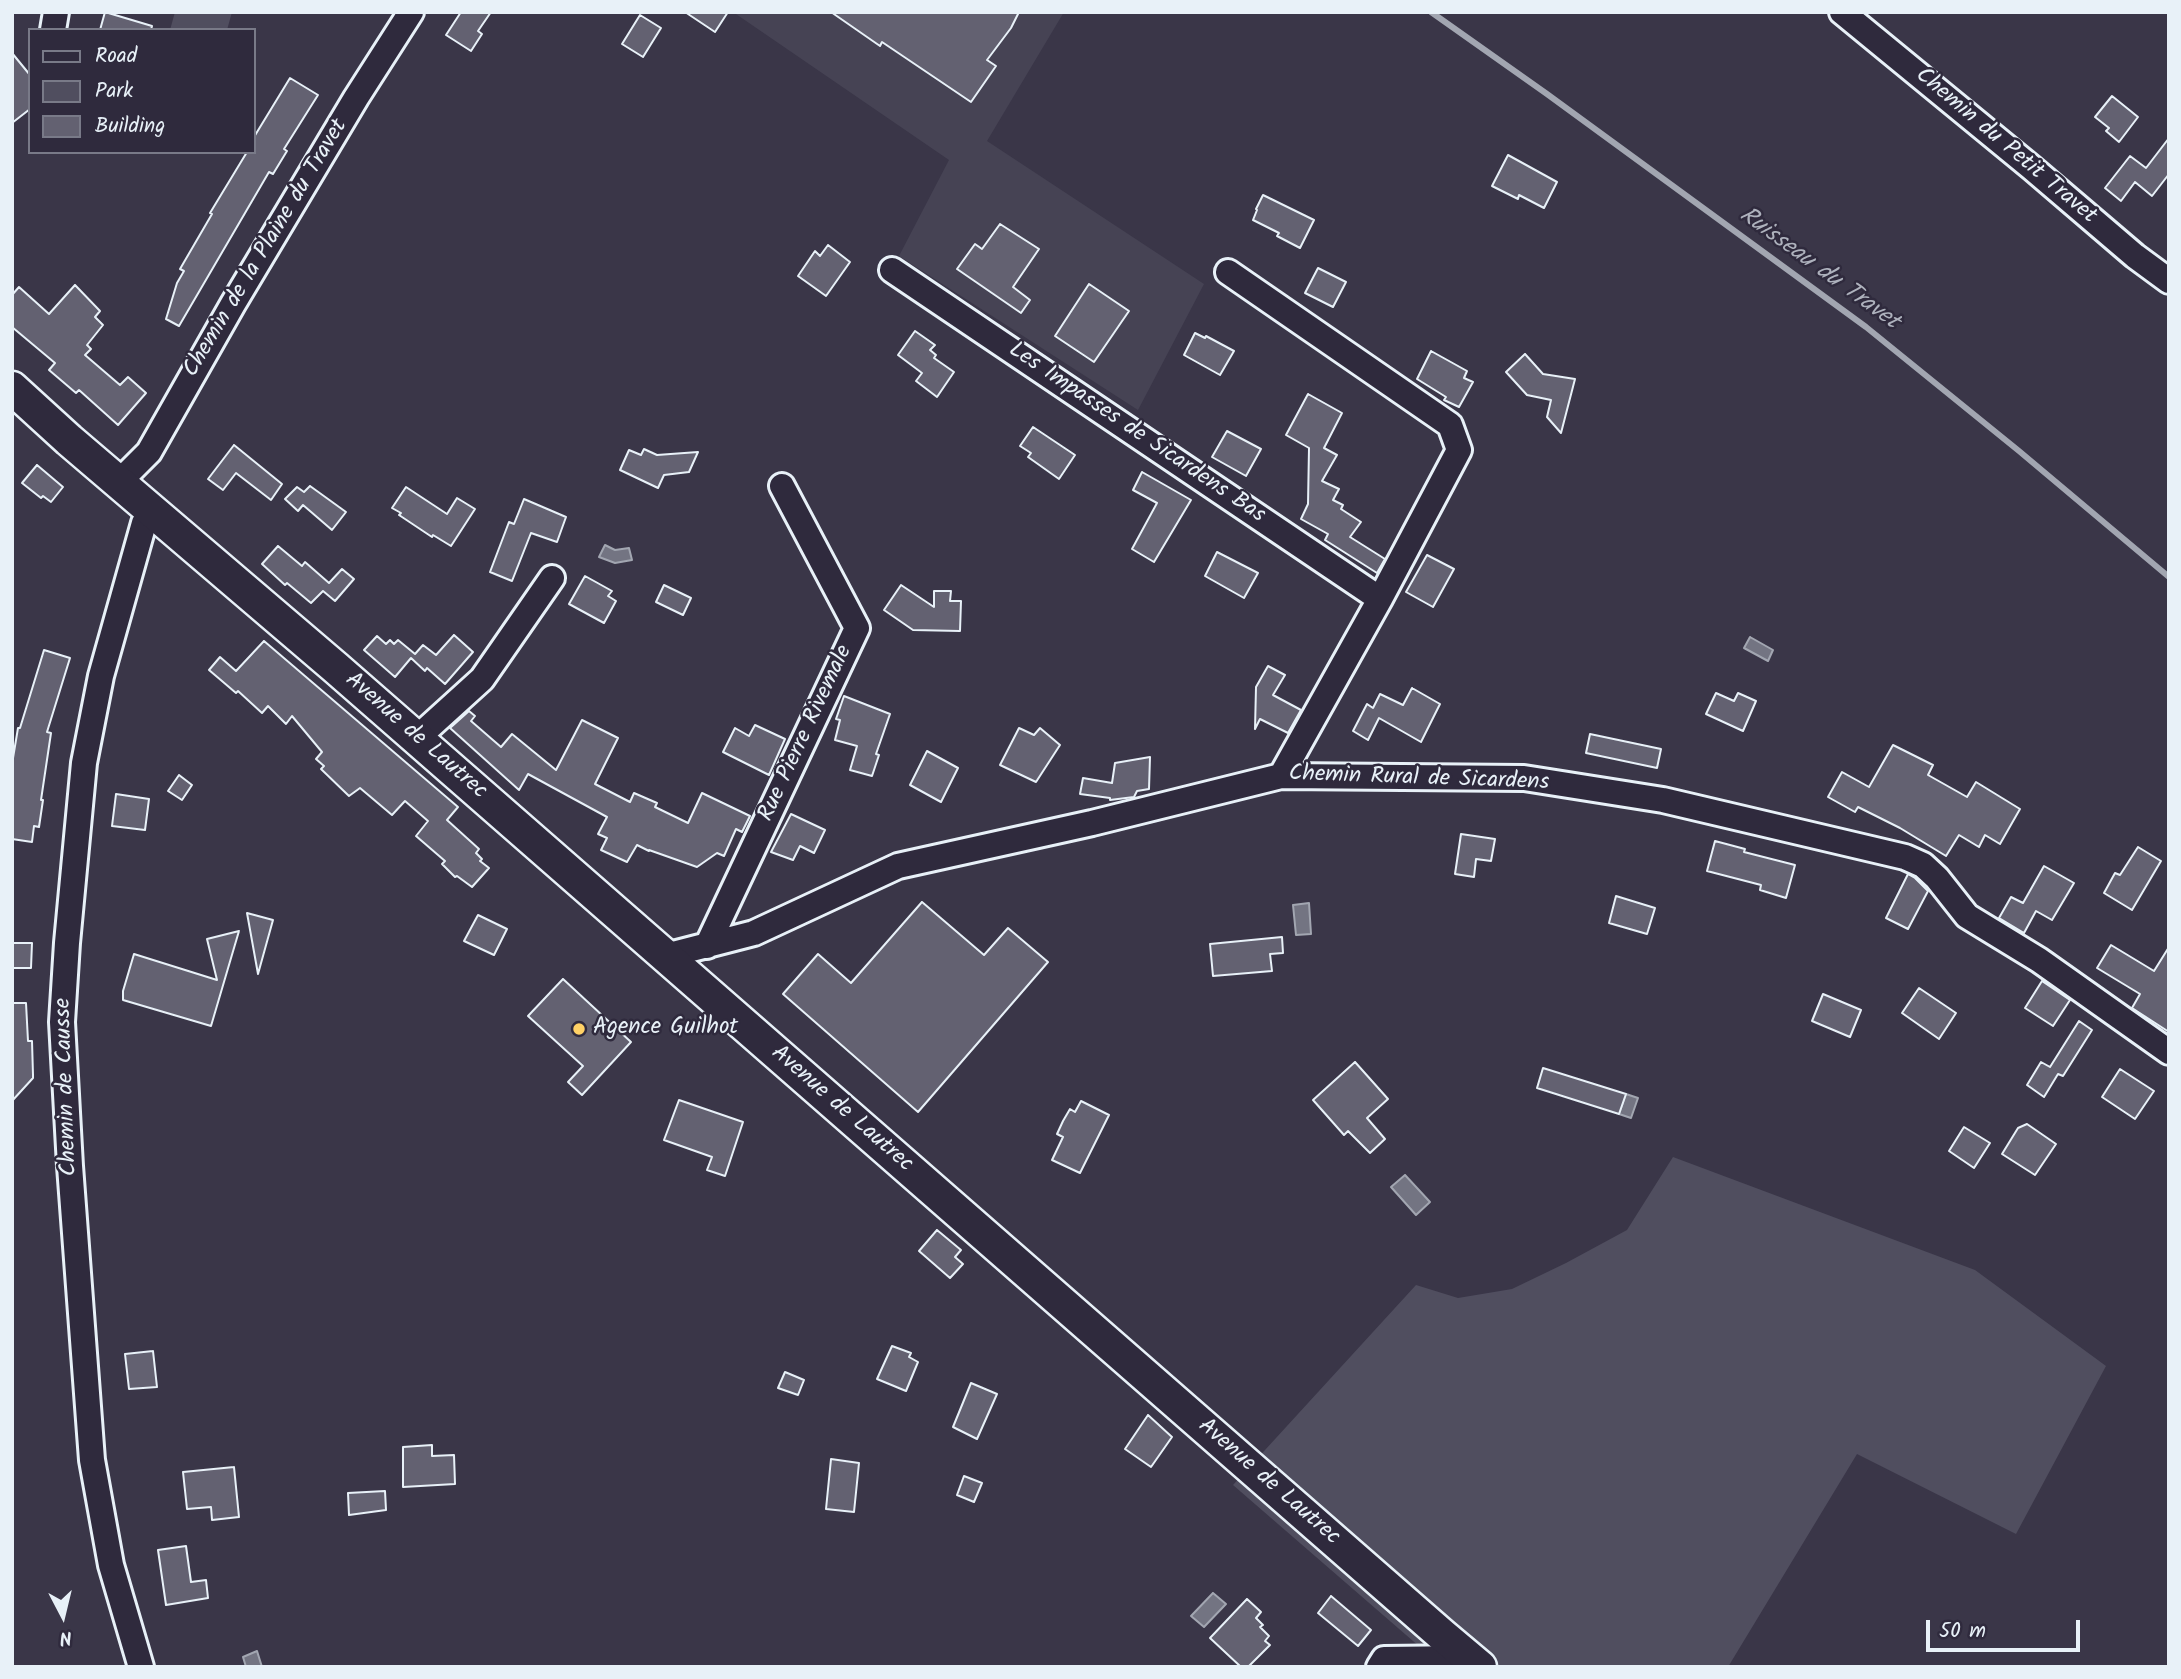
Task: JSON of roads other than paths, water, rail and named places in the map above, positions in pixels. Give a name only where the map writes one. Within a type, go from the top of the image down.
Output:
[{"type":"main road","name":"Avenue de Lautrec","points":[[12,388],[1475,1662]]},
{"type":"street","name":"Chemin de la Plaine du Travet","points":[[119,482],[149,452],[233,304],[350,108],[411,12]]},
{"type":"street","name":"Chemin du Petit Travet","points":[[1842,12],[2135,256],[2169,281]]},
{"type":"street","name":"Les Impasses de Sicardens Bas","points":[[892,270],[1380,599]]},
{"type":"street","points":[[1228,272],[1450,425],[1459,450],[1281,776]]},
{"type":"street","name":"Rue Pierre Rivemale","points":[[707,946],[857,628],[782,486]]},
{"type":"street","name":"Chemin de Causse","points":[[141,1667],[111,1564],[92,1460],[62,1022],[84,762],[101,676],[144,523],[153,512]]},
{"type":"street","points":[[416,738],[482,679],[552,578]]},
{"type":"street","name":"Chemin Rural de Sicardens","points":[[665,956],[754,933],[898,866],[1092,823],[1281,776],[1524,778],[1663,800],[1905,857],[1923,865],[1937,878],[1967,916],[2039,960],[2169,1052]]},
{"type":"street","points":[[1379,1667],[1384,1659],[1475,1662]]},
{"type":"water","points":[[605,545],[615,550],[629,548],[632,560],[615,563],[599,557]]},
{"type":"water","points":[[1750,637],[1773,650],[1768,661],[1744,648]]},
{"type":"water","points":[[1309,903],[1311,934],[1296,935],[1293,905]]},
{"type":"water","points":[[1626,1094],[1638,1098],[1631,1118],[1619,1114]]},
{"type":"water","points":[[1405,1175],[1430,1202],[1416,1215],[1391,1187]]},
{"type":"water","points":[[1213,1593],[1226,1604],[1204,1627],[1191,1616]]},
{"type":"water","points":[[257,1651],[262,1667],[246,1667],[243,1657]]},
{"type":"waterway","name":"Ruisseau du Travet","points":[[1431,12],[1866,327],[2169,577]]},
{"type":"place","name":"Agence Guilhot","points":[[579,1029]]}]
